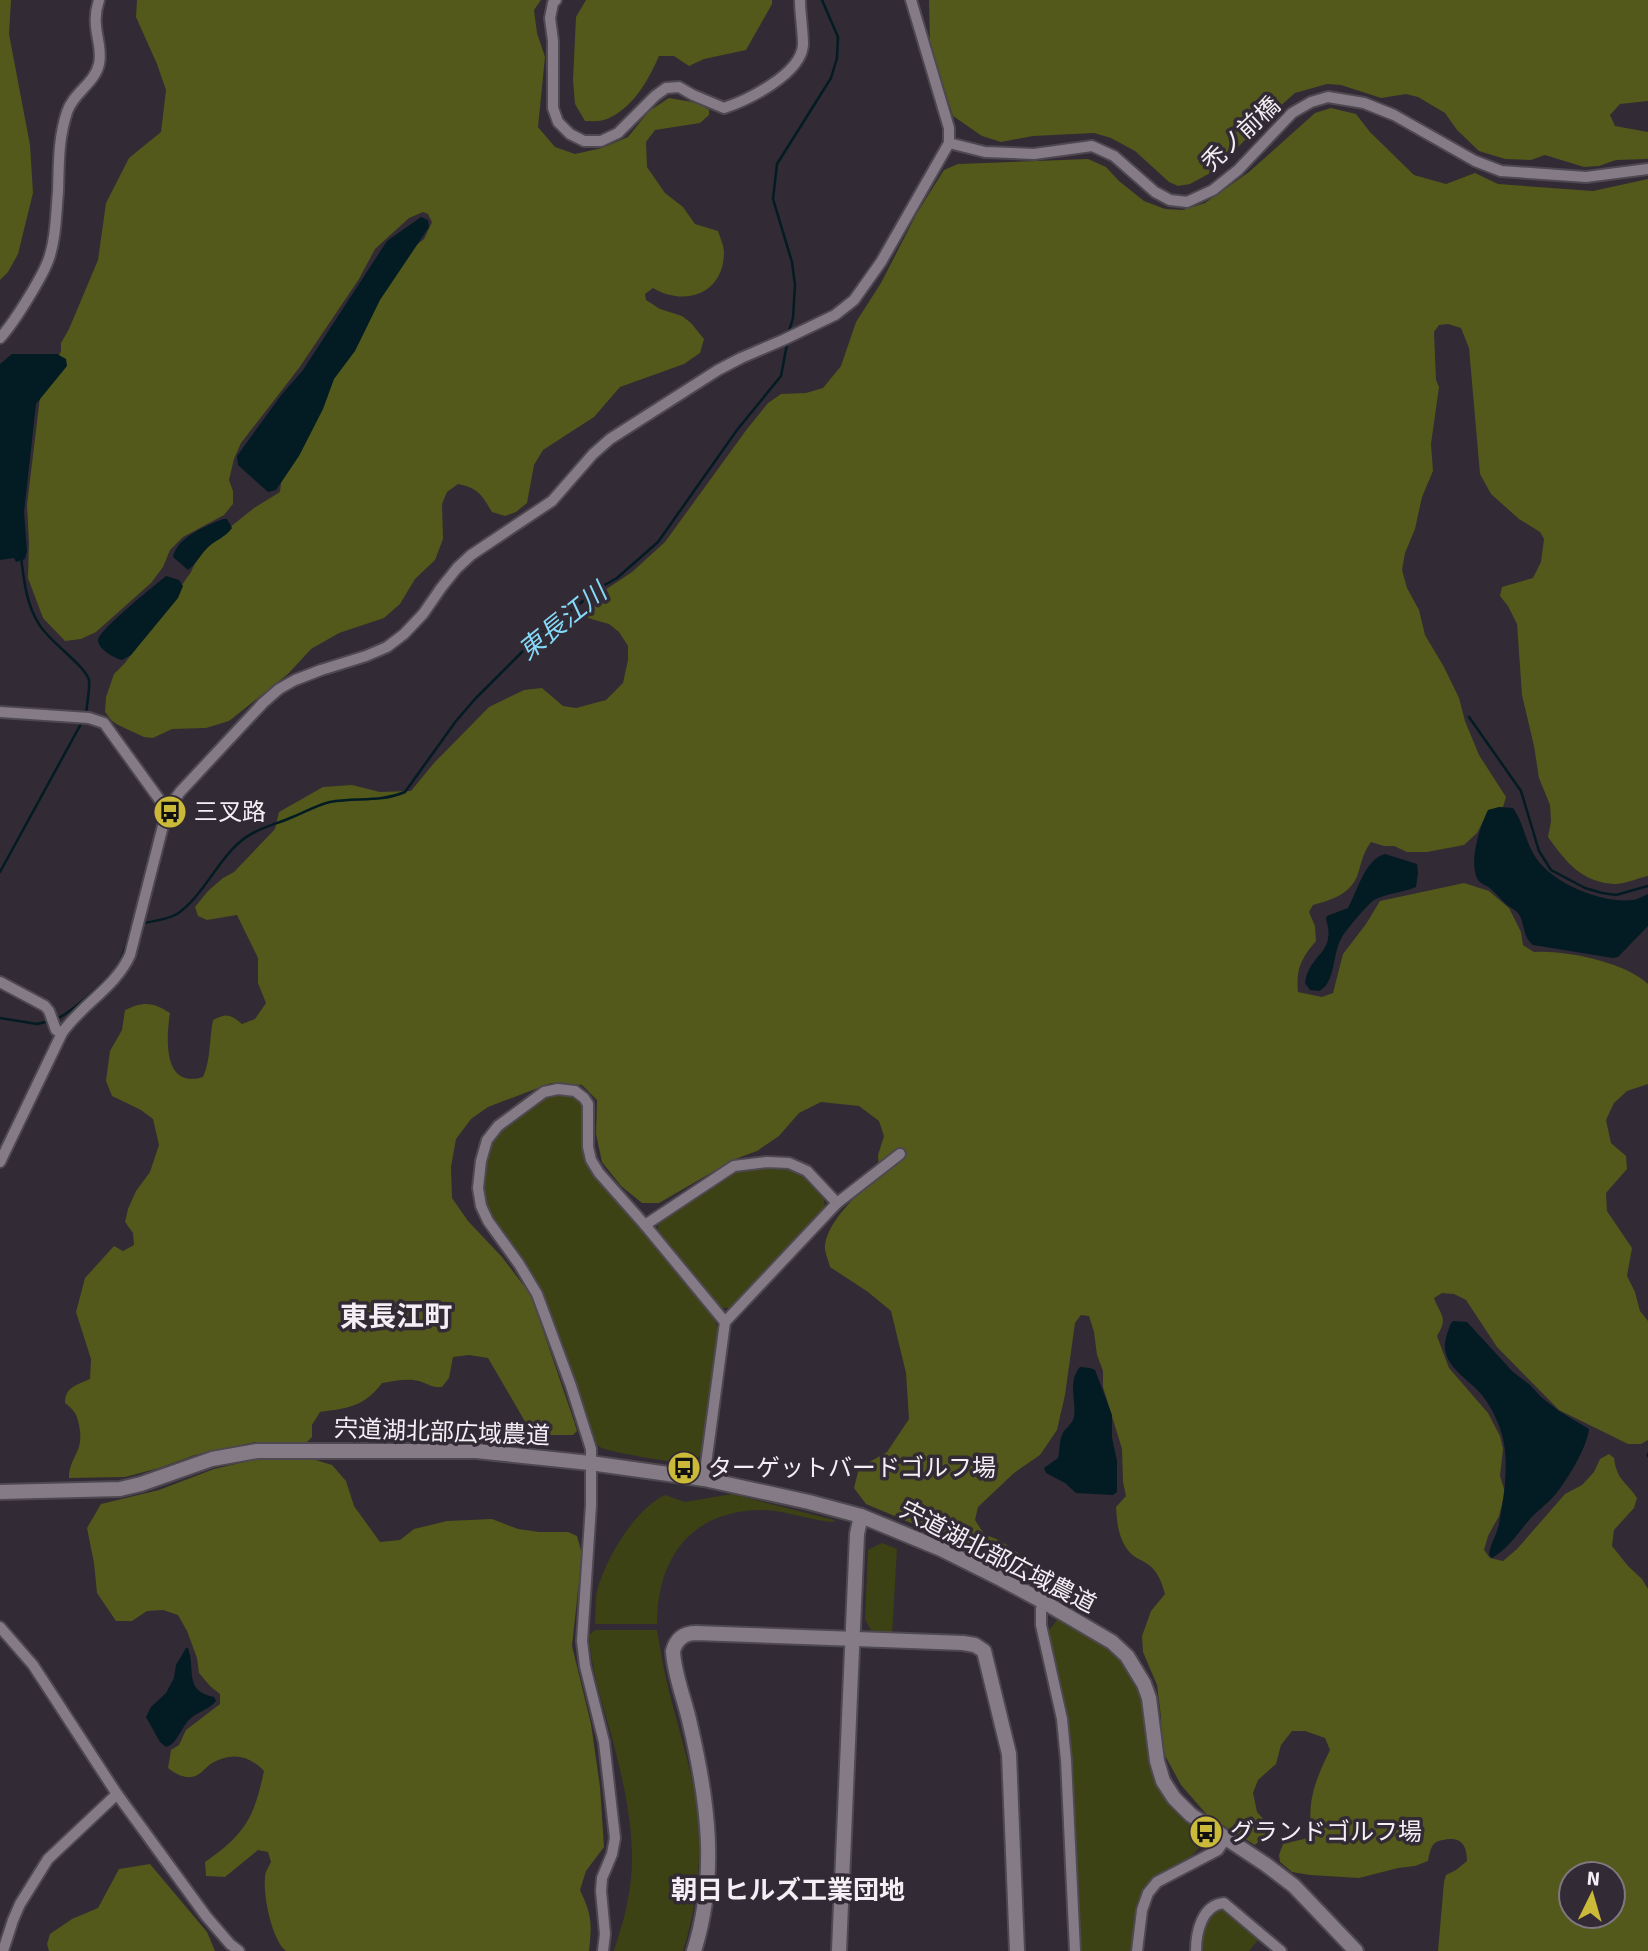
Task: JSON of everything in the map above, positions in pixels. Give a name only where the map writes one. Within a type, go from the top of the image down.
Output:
[{"type":"street","points":[[0,338],[48,261],[57,198],[58,149],[67,112],[72,100],[93,76],[99,64],[96,12],[99,0]]},
{"type":"street","points":[[556,0],[552,3],[550,18],[553,41],[553,108],[558,122],[570,135],[584,141],[601,141],[618,134],[666,88],[680,87],[724,108],[740,103],[785,75],[796,62],[803,47],[800,0]]},
{"type":"street","points":[[0,1162],[62,1033],[77,1014],[115,980],[130,955],[167,810],[180,792],[254,713],[279,689],[295,680],[387,647],[423,614],[457,568],[471,555],[552,501],[593,454],[610,439],[718,370],[835,315],[854,300],[881,262],[949,143],[949,128],[911,0]]},
{"type":"street","name":"禿ノ前橋","points":[[949,143],[985,152],[1034,154],[1092,146],[1114,156],[1155,192],[1170,200],[1187,202],[1213,190],[1238,170],[1292,113],[1311,102],[1328,97],[1364,103],[1394,115],[1475,161],[1501,171],[1586,177],[1648,169]]},
{"type":"street","points":[[0,712],[89,718],[104,723],[167,810]]},
{"type":"street","points":[[0,982],[45,1006],[50,1011],[56,1030],[62,1033]]},
{"type":"street","points":[[603,1951],[605,1934],[602,1878],[615,1838],[604,1742],[585,1666],[582,1641],[591,1505],[591,1449],[537,1294],[488,1221],[481,1206],[478,1188],[481,1161],[487,1140],[498,1126],[544,1092],[558,1088],[575,1091],[584,1098],[588,1104],[588,1147],[591,1160],[599,1174],[726,1322]]},
{"type":"street","points":[[705,1479],[726,1322],[837,1203],[900,1154]]},
{"type":"street","points":[[645,1225],[734,1166],[758,1163],[789,1163],[807,1171],[837,1203]]},
{"type":"street","name":"宍道湖北部広域農道","points":[[0,1492],[120,1489],[212,1459],[257,1451],[476,1451],[705,1479],[861,1516],[941,1549],[1044,1602],[1112,1642],[1138,1671],[1149,1698],[1157,1761],[1163,1781],[1174,1798],[1191,1815],[1293,1886],[1356,1951]]},
{"type":"street","points":[[839,1951],[857,1534],[861,1516]]},
{"type":"street","points":[[1044,1602],[1041,1625],[1063,1733],[1076,1951]]},
{"type":"street","points":[[0,1627],[33,1665],[117,1794],[206,1916],[239,1951]]},
{"type":"street","points":[[694,1951],[702,1918],[708,1868],[706,1800],[673,1656],[676,1643],[682,1636],[691,1633],[963,1643],[975,1645],[984,1651],[1009,1754],[1017,1951]]},
{"type":"street","points":[[3,1951],[20,1904],[48,1859],[117,1794]]},
{"type":"street","points":[[1137,1951],[1142,1910],[1148,1893],[1157,1881],[1218,1850],[1226,1838]]},
{"type":"street","points":[[1196,1951],[1198,1933],[1206,1912],[1215,1904],[1224,1903],[1281,1951]]},
{"type":"green space","points":[[0,0],[11,0],[9,34],[30,145],[33,193],[18,254],[0,280]]},
{"type":"green space","points":[[137,0],[541,0],[534,10],[537,33],[545,57],[538,127],[555,147],[575,154],[602,148],[628,137],[649,111],[669,98],[698,103],[709,110],[709,115],[700,123],[655,130],[646,142],[647,167],[665,193],[683,207],[695,224],[718,231],[724,252],[717,278],[710,287],[700,293],[678,296],[653,288],[645,294],[646,300],[660,309],[682,316],[691,323],[704,339],[700,353],[684,364],[620,387],[594,417],[543,450],[534,465],[527,503],[516,512],[505,516],[492,512],[475,490],[458,484],[447,492],[442,504],[443,539],[435,560],[415,579],[400,604],[384,618],[339,633],[311,649],[288,674],[229,721],[206,728],[172,729],[153,738],[144,737],[118,725],[105,712],[106,697],[114,674],[175,595],[198,557],[254,508],[280,492],[282,474],[334,373],[403,256],[424,239],[432,222],[428,214],[423,212],[409,218],[375,249],[359,279],[299,368],[241,443],[229,480],[233,491],[233,504],[224,515],[183,537],[170,550],[163,567],[151,583],[96,632],[81,639],[65,641],[43,618],[28,578],[27,505],[41,389],[51,374],[61,351],[61,343],[98,260],[106,203],[129,158],[161,132],[166,90],[136,17]]},
{"type":"green space","points":[[586,0],[772,0],[772,4],[746,50],[704,59],[689,66],[674,56],[659,56],[645,84],[625,108],[604,120],[585,121],[575,104],[573,80],[576,17]]},
{"type":"green space","points":[[929,0],[1648,0],[1648,101],[1620,104],[1610,115],[1615,126],[1648,132],[1648,159],[1616,160],[1599,166],[1584,167],[1545,155],[1531,160],[1505,159],[1479,151],[1457,130],[1445,113],[1418,97],[1406,94],[1381,98],[1341,85],[1327,84],[1295,93],[1214,171],[1190,184],[1178,186],[1169,182],[1135,151],[1111,138],[1094,133],[1033,136],[1001,142],[982,136],[953,116],[930,44]]},
{"type":"green space","points":[[1331,108],[1356,114],[1370,132],[1414,175],[1446,184],[1475,173],[1498,184],[1593,191],[1648,179],[1648,876],[1615,884],[1593,880],[1568,862],[1548,837],[1550,805],[1539,778],[1522,695],[1517,624],[1500,596],[1502,587],[1533,578],[1541,562],[1544,539],[1540,532],[1519,519],[1491,494],[1480,474],[1469,348],[1461,328],[1448,324],[1439,325],[1434,332],[1436,380],[1439,387],[1431,444],[1433,471],[1422,497],[1402,570],[1407,588],[1419,610],[1425,635],[1459,698],[1479,755],[1506,797],[1503,807],[1489,810],[1477,833],[1464,845],[1427,852],[1407,852],[1394,846],[1371,842],[1351,887],[1334,898],[1313,905],[1309,912],[1315,926],[1316,941],[1301,964],[1298,992],[1322,997],[1333,993],[1343,954],[1380,901],[1464,883],[1489,891],[1509,908],[1521,932],[1523,945],[1534,952],[1562,953],[1594,959],[1625,969],[1648,984],[1648,1084],[1627,1091],[1614,1103],[1606,1120],[1611,1143],[1626,1156],[1627,1169],[1606,1193],[1607,1211],[1632,1248],[1627,1276],[1640,1311],[1648,1321],[1648,1440],[1641,1444],[1628,1444],[1559,1410],[1497,1347],[1466,1300],[1454,1294],[1442,1293],[1434,1298],[1443,1320],[1437,1336],[1449,1368],[1488,1413],[1500,1436],[1503,1449],[1500,1476],[1505,1492],[1499,1516],[1484,1550],[1490,1558],[1503,1561],[1517,1549],[1565,1494],[1582,1485],[1594,1472],[1600,1459],[1609,1454],[1614,1458],[1620,1476],[1637,1498],[1634,1508],[1614,1530],[1612,1546],[1648,1589],[1648,1951],[1438,1951],[1446,1875],[1467,1861],[1463,1845],[1454,1839],[1435,1843],[1428,1861],[1359,1878],[1292,1872],[1280,1862],[1279,1855],[1283,1844],[1308,1838],[1312,1832],[1310,1810],[1314,1790],[1330,1750],[1325,1738],[1305,1731],[1292,1731],[1281,1745],[1276,1764],[1258,1780],[1253,1793],[1257,1812],[1266,1822],[1265,1835],[1255,1845],[1208,1816],[1181,1785],[1162,1750],[1157,1685],[1143,1652],[1142,1636],[1151,1611],[1165,1594],[1155,1571],[1129,1552],[1120,1534],[1116,1507],[1126,1496],[1122,1449],[1103,1387],[1103,1371],[1089,1316],[1081,1315],[1075,1323],[1057,1430],[1040,1455],[1014,1473],[978,1507],[975,1520],[984,1534],[1001,1541],[1028,1560],[1027,1570],[1020,1576],[983,1560],[947,1538],[866,1504],[854,1488],[859,1468],[887,1452],[909,1419],[906,1373],[891,1311],[830,1267],[825,1251],[827,1235],[832,1225],[879,1173],[878,1155],[884,1136],[879,1121],[859,1106],[821,1102],[799,1113],[779,1136],[757,1151],[735,1159],[659,1203],[642,1203],[621,1186],[602,1162],[596,1134],[597,1100],[582,1085],[551,1083],[488,1107],[471,1119],[456,1139],[451,1167],[452,1198],[468,1221],[502,1257],[531,1295],[577,1431],[573,1435],[542,1435],[527,1425],[488,1358],[469,1355],[453,1357],[449,1378],[442,1387],[410,1380],[382,1383],[362,1402],[320,1412],[312,1425],[312,1437],[306,1443],[255,1442],[195,1455],[125,1477],[69,1478],[80,1434],[77,1418],[65,1403],[67,1393],[90,1379],[91,1359],[76,1312],[85,1278],[114,1246],[123,1251],[134,1245],[133,1233],[125,1222],[128,1209],[136,1191],[150,1172],[159,1145],[153,1119],[112,1096],[106,1081],[110,1051],[122,1030],[125,1010],[143,1004],[153,1005],[170,1013],[168,1048],[174,1069],[180,1076],[190,1079],[203,1077],[209,1056],[213,1020],[228,1016],[242,1024],[255,1019],[266,1003],[258,983],[258,958],[237,915],[207,920],[198,916],[195,907],[208,891],[234,872],[275,829],[279,812],[323,787],[352,785],[380,792],[411,791],[434,763],[489,707],[524,690],[542,688],[563,706],[576,708],[606,700],[623,683],[628,646],[619,632],[609,624],[588,618],[586,609],[599,594],[632,572],[665,542],[768,403],[781,394],[806,393],[823,388],[841,366],[856,322],[944,170],[958,164],[1088,159],[1106,167],[1144,201],[1165,209],[1183,210],[1205,203],[1249,172],[1315,113]]},
{"type":"green space","points":[[553,1092],[572,1093],[581,1101],[584,1110],[585,1144],[627,1212],[714,1318],[719,1332],[705,1445],[699,1457],[683,1462],[667,1461],[615,1452],[597,1445],[510,1246],[488,1210],[484,1178],[491,1141],[505,1124]]},
{"type":"green space","points":[[762,1166],[791,1169],[804,1175],[824,1198],[825,1212],[733,1308],[720,1308],[658,1233],[658,1226],[661,1220],[733,1170]]},
{"type":"green space","points":[[306,1457],[332,1465],[346,1481],[354,1506],[380,1542],[400,1540],[414,1529],[447,1521],[492,1519],[518,1529],[568,1532],[577,1536],[582,1554],[572,1646],[591,1724],[600,1787],[604,1847],[586,1871],[580,1890],[590,1920],[589,1951],[286,1951],[273,1928],[267,1906],[265,1877],[271,1862],[268,1852],[258,1850],[225,1877],[206,1876],[205,1862],[230,1843],[246,1824],[264,1771],[252,1761],[233,1756],[210,1764],[191,1777],[179,1775],[168,1768],[171,1750],[179,1745],[186,1730],[220,1704],[220,1694],[199,1673],[197,1658],[178,1615],[163,1610],[147,1611],[132,1621],[116,1621],[97,1593],[87,1528],[101,1504],[159,1490],[214,1469],[261,1458]]},
{"type":"green space","points":[[732,1494],[834,1522],[765,1510],[740,1512],[718,1518],[699,1528],[684,1541],[672,1558],[664,1577],[657,1624],[595,1624],[597,1591],[607,1564],[632,1523],[643,1512],[665,1495],[685,1502]]},
{"type":"green space","points":[[882,1543],[897,1549],[892,1635],[873,1634],[865,1619],[868,1550]]},
{"type":"green space","points":[[1057,1620],[1065,1620],[1120,1657],[1140,1690],[1152,1769],[1161,1791],[1172,1807],[1197,1828],[1202,1843],[1196,1852],[1159,1875],[1143,1892],[1136,1913],[1132,1951],[1081,1951],[1078,1898],[1047,1633]]},
{"type":"green space","points":[[595,1630],[657,1630],[663,1666],[690,1771],[698,1822],[698,1878],[683,1951],[614,1951],[628,1899],[631,1837],[621,1774],[592,1660],[589,1635]]},
{"type":"green space","points":[[150,1864],[207,1932],[215,1951],[49,1951],[47,1944],[50,1934],[72,1919],[98,1908],[119,1869]]},
{"type":"green space","points":[[1220,1907],[1259,1939],[1249,1951],[1204,1951],[1200,1948],[1205,1925]]},
{"type":"water","points":[[421,217],[428,220],[429,227],[380,300],[355,351],[334,379],[323,409],[299,456],[276,490],[268,492],[238,465],[237,456],[303,370],[387,241]]},
{"type":"water","points":[[12,354],[57,354],[66,359],[67,366],[36,404],[24,512],[27,551],[25,559],[16,562],[14,558],[0,560],[0,364]]},
{"type":"water","points":[[227,519],[232,528],[208,547],[188,570],[173,557],[186,538]]},
{"type":"water","points":[[166,576],[179,580],[183,586],[178,598],[131,655],[122,660],[107,653],[98,640],[107,627]]},
{"type":"water","points":[[1499,807],[1513,808],[1540,864],[1563,882],[1591,895],[1620,900],[1633,900],[1648,894],[1648,926],[1618,957],[1533,945],[1516,911],[1478,880],[1474,865],[1479,835],[1488,810]]},
{"type":"water","points":[[1385,854],[1417,864],[1416,887],[1374,900],[1342,937],[1331,975],[1324,987],[1319,991],[1310,990],[1305,983],[1312,965],[1328,940],[1327,916],[1348,908],[1367,869],[1378,857]]},
{"type":"water","points":[[1453,1321],[1467,1322],[1513,1372],[1541,1397],[1589,1429],[1580,1455],[1559,1490],[1508,1545],[1492,1558],[1489,1555],[1498,1528],[1504,1492],[1505,1449],[1489,1405],[1455,1369],[1447,1356],[1445,1343]]},
{"type":"water","points":[[1080,1367],[1095,1370],[1112,1415],[1112,1438],[1117,1461],[1117,1492],[1113,1495],[1076,1493],[1065,1483],[1046,1473],[1044,1468],[1058,1458],[1062,1435],[1073,1420],[1073,1385]]},
{"type":"water","points":[[186,1648],[190,1656],[194,1684],[198,1690],[214,1697],[216,1701],[191,1718],[176,1740],[166,1747],[160,1742],[146,1717],[151,1707],[166,1693],[174,1678],[176,1665]]},
{"type":"waterway","name":"東長江川","points":[[788,334],[793,318],[795,285],[792,262],[773,199],[777,164],[831,78],[837,58],[838,37],[822,0]]},
{"type":"waterway","name":"東長江川","points":[[140,924],[177,914],[197,895],[233,848],[259,830],[330,802],[377,799],[405,792],[456,721],[536,638],[601,587],[617,578],[658,542],[737,430],[781,376],[787,344]]},
{"type":"waterway","points":[[21,557],[26,592],[35,616],[44,631],[81,667],[89,680],[86,713]]},
{"type":"waterway","points":[[1469,717],[1521,791],[1539,851],[1551,870],[1585,888],[1602,893],[1616,895],[1648,886]]},
{"type":"waterway","points":[[0,872],[82,722]]},
{"type":"waterway","name":"東長江川","points":[[56,1019],[87,997],[115,969],[123,954],[131,927],[134,926]]},
{"type":"waterway","name":"東長江川","points":[[0,1018],[37,1024],[50,1021]]},
{"type":"place","name":"三叉路","points":[[170,812]]},
{"type":"place","name":"ターゲットバードゴルフ場","points":[[684,1468]]},
{"type":"place","name":"グランドゴルフ場","points":[[1206,1832]]},
{"type":"district","name":"東長江町","points":[[396,1317]]},
{"type":"district","name":"朝日ヒルズ工業団地","points":[[788,1891]]}]
